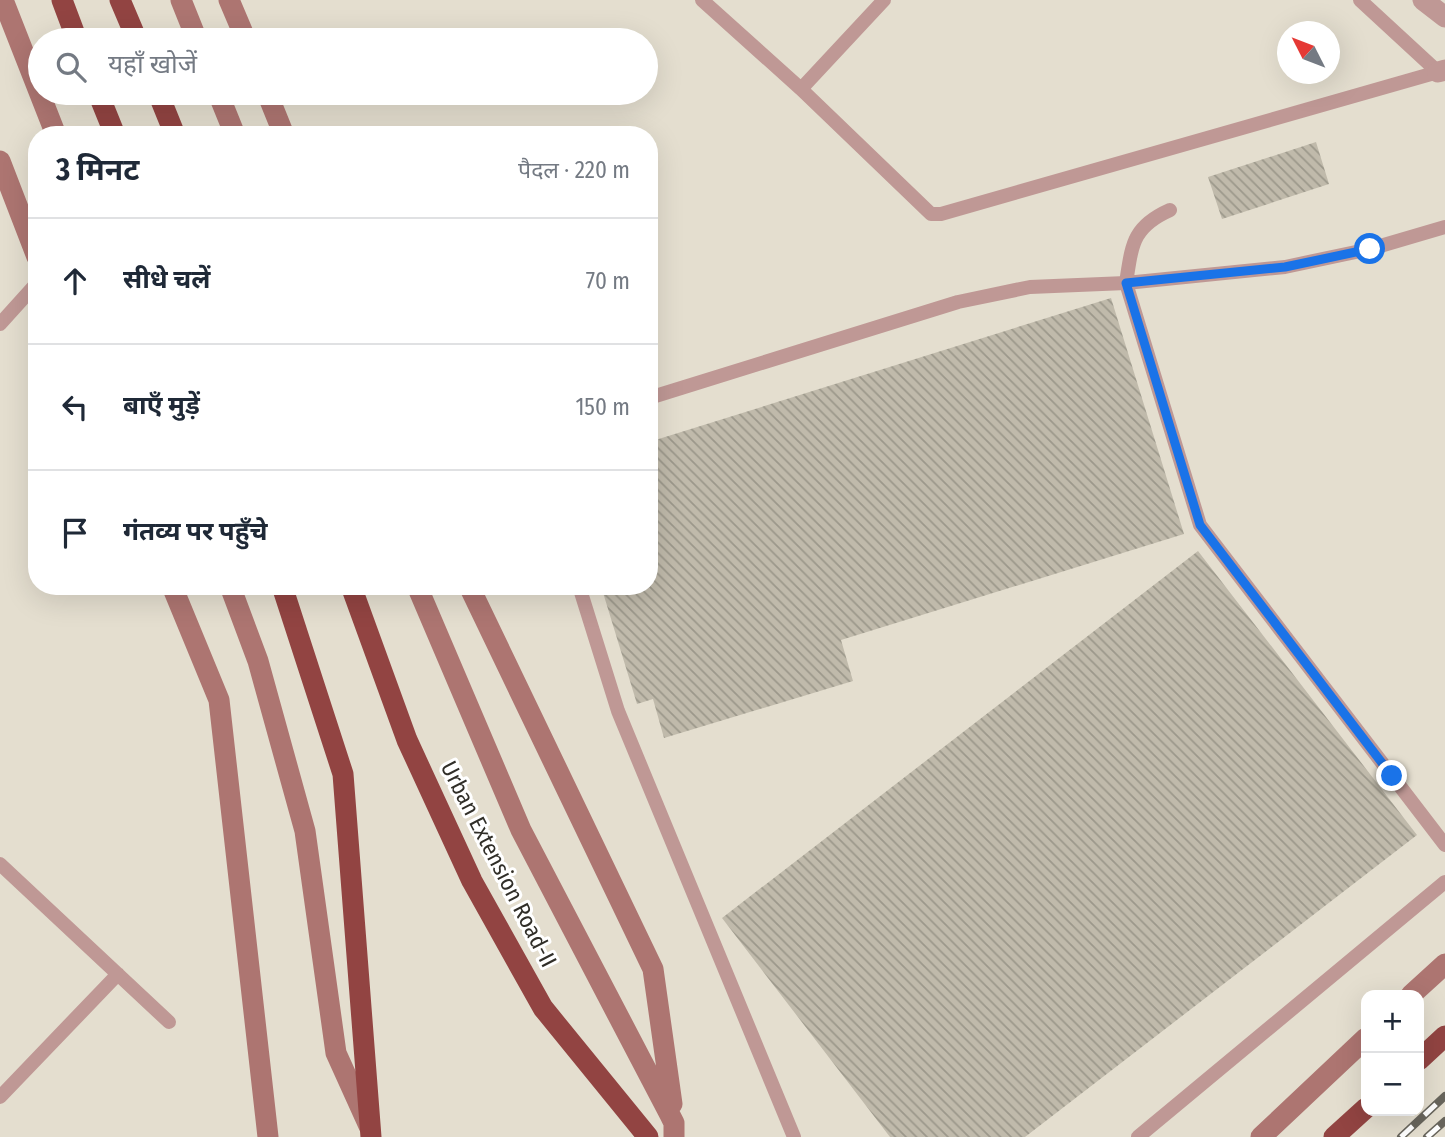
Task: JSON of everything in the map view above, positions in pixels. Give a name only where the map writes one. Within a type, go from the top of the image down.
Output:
[{"type":"highway","points":[[62,0],[72,28]]},
{"type":"highway","points":[[120,0],[132,28]]},
{"type":"highway","points":[[103,105],[111,126]]},
{"type":"highway","points":[[163,105],[171,126]]},
{"type":"highway","points":[[285,595],[343,774],[373,1137]]},
{"type":"highway","name":"Urban Extension Road-II","points":[[354,595],[407,740],[472,881],[543,1008],[648,1137]]},
{"type":"highway","points":[[1424,1055],[1445,1036]]},
{"type":"highway","points":[[1334,1137],[1361,1113]]},
{"type":"street","points":[[3,0],[28,64]]},
{"type":"street","points":[[181,0],[192,28]]},
{"type":"street","points":[[229,0],[241,28]]},
{"type":"street","points":[[1423,0],[1445,17]]},
{"type":"street","points":[[44,105],[52,126]]},
{"type":"street","points":[[223,105],[231,126]]},
{"type":"street","points":[[272,105],[280,126]]},
{"type":"street","points":[[0,161],[28,234]]},
{"type":"street","points":[[176,595],[219,699],[268,1137]]},
{"type":"street","points":[[233,595],[258,661],[305,831],[336,1053],[373,1137]]},
{"type":"street","points":[[420,595],[521,830],[674,1130]]},
{"type":"street","points":[[473,595],[653,969],[674,1130]]},
{"type":"street","points":[[1416,990],[1445,964]]},
{"type":"street","points":[[1261,1137],[1361,1043]]},
{"type":"lane","points":[[702,0],[801,89],[931,214],[941,214],[1442,71]]},
{"type":"lane","points":[[801,89],[884,0]]},
{"type":"lane","points":[[1360,0],[1442,71]]},
{"type":"lane","points":[[1170,210],[1154,217],[1137,235],[1132,245],[1126,283],[1200,525],[1445,845]]},
{"type":"lane","points":[[658,395],[958,302],[1030,287],[1126,283],[1285,267],[1370,249],[1445,227]]},
{"type":"lane","points":[[0,324],[28,293]]},
{"type":"lane","points":[[582,595],[618,710],[794,1137]]},
{"type":"lane","points":[[0,864],[169,1022]]},
{"type":"lane","points":[[1138,1137],[1445,882]]},
{"type":"lane","points":[[0,1097],[118,974]]},
{"type":"building","points":[[1316,142],[1329,184],[1222,219],[1208,177]]},
{"type":"building","points":[[1111,298],[1184,534],[841,640],[853,681],[664,738],[653,699],[637,704],[604,595],[658,595],[658,439]]},
{"type":"building","points":[[1198,551],[1417,835],[1025,1137],[890,1137],[722,918]]},
{"type":"railway","points":[[1401,1137],[1445,1096]]},
{"type":"railway","points":[[1427,1137],[1445,1121]]},
{"type":"route","points":[[1370,249],[1285,267],[1126,283],[1200,525],[1392,776]]}]
